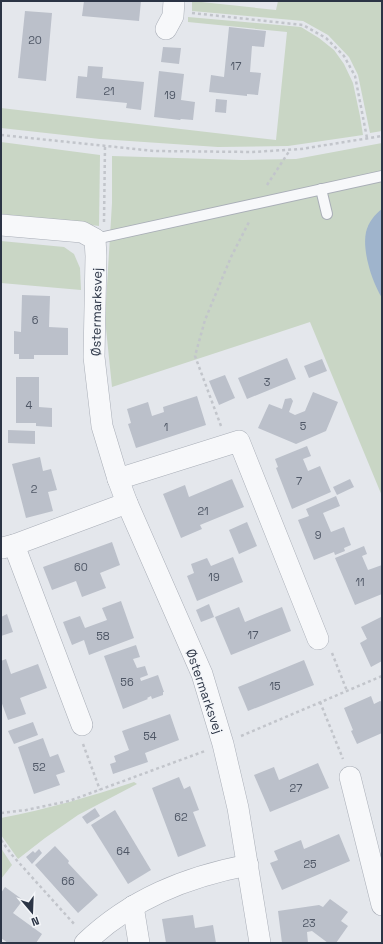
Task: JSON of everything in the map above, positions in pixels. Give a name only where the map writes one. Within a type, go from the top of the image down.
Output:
[{"type":"street","points":[[1,225],[82,232],[95,239]]},
{"type":"street","name":"Østermarksvej","points":[[95,239],[94,357],[102,426],[127,504],[202,674],[223,744],[238,808],[260,943]]},
{"type":"street","points":[[118,479],[239,441],[318,639]]},
{"type":"street","points":[[82,725],[5,545],[127,504]]},
{"type":"street","points":[[350,777],[382,905]]},
{"type":"street","points":[[87,941],[98,930],[133,906],[160,891],[190,879],[220,871],[248,866]]},
{"type":"street","points":[[133,906],[139,943]]},
{"type":"lane","points":[[95,239],[382,176]]},
{"type":"lane","points":[[321,189],[327,214]]},
{"type":"path","points":[[171,14],[302,25],[326,38],[344,56],[356,76],[367,138]]},
{"type":"path","points":[[1,135],[154,152],[253,152],[290,150],[382,136]]},
{"type":"path","points":[[95,239],[104,229],[105,146]]},
{"type":"path","points":[[228,445],[195,356],[205,320],[228,264],[266,187],[290,150]]},
{"type":"path","points":[[318,639],[325,637],[348,691]]},
{"type":"path","points":[[1,813],[69,801],[100,790],[223,744],[382,676]]},
{"type":"path","points":[[320,702],[350,777]]},
{"type":"path","points":[[82,725],[76,726],[100,790]]},
{"type":"path","points":[[1,840],[12,856],[87,941]]},
{"type":"green space","points":[[192,1],[276,10],[278,1],[382,1],[382,131],[370,133],[358,75],[349,57],[328,35],[303,21],[192,11]]},
{"type":"green space","points":[[188,17],[301,27],[319,38],[334,50],[344,64],[353,83],[363,135],[288,146],[218,147],[100,139],[1,128],[1,108],[276,140],[287,32],[188,22]]},
{"type":"green space","points":[[1,142],[100,155],[99,226],[1,214]]},
{"type":"green space","points":[[382,143],[382,496],[310,322],[112,387],[105,319],[112,203],[112,156],[242,160],[296,159]]},
{"type":"green space","points":[[1,241],[64,247],[74,254],[80,268],[81,290],[1,283]]},
{"type":"green space","points":[[134,782],[137,784],[78,815],[18,859],[1,835],[1,818],[35,811],[101,793]]},
{"type":"green space","points":[[1,848],[12,865],[1,879]]},
{"type":"water","points":[[382,209],[382,298],[371,275],[365,248],[365,240],[370,222]]},
{"type":"building","points":[[84,1],[141,1],[139,21],[82,16]]},
{"type":"building","points":[[25,11],[52,13],[46,81],[18,78]]},
{"type":"building","points":[[229,27],[266,31],[264,47],[252,46],[250,72],[261,73],[258,95],[247,94],[247,96],[209,92],[211,75],[224,77]]},
{"type":"building","points":[[163,47],[181,48],[179,64],[161,62]]},
{"type":"building","points":[[88,66],[103,67],[102,78],[144,82],[141,110],[126,108],[127,103],[76,98],[78,76],[87,77]]},
{"type":"building","points":[[159,71],[184,74],[181,100],[195,102],[193,120],[154,117]]},
{"type":"building","points":[[216,99],[227,100],[226,113],[215,112]]},
{"type":"building","points":[[22,295],[50,296],[49,327],[68,328],[68,355],[34,355],[34,359],[19,359],[19,354],[14,354],[14,331],[21,332]]},
{"type":"building","points":[[287,358],[296,379],[247,399],[238,378]]},
{"type":"building","points":[[322,359],[327,371],[309,378],[304,366]]},
{"type":"building","points":[[225,375],[235,398],[219,405],[209,381]]},
{"type":"building","points":[[16,377],[39,377],[39,407],[52,408],[52,427],[36,426],[36,423],[16,423]]},
{"type":"building","points":[[313,392],[338,402],[326,431],[296,444],[258,428],[269,404],[282,409],[285,399],[291,398],[293,401],[289,412],[295,415],[305,411]]},
{"type":"building","points":[[197,396],[206,425],[136,448],[128,424],[131,423],[127,409],[148,402],[152,416],[164,412],[163,407]]},
{"type":"building","points":[[8,430],[35,431],[35,444],[8,443]]},
{"type":"building","points":[[307,446],[311,456],[303,459],[308,471],[320,466],[331,492],[292,509],[276,468],[278,467],[275,459]]},
{"type":"building","points":[[40,457],[43,471],[51,469],[57,490],[48,492],[53,511],[26,518],[12,464]]},
{"type":"building","points":[[232,479],[244,507],[200,525],[202,529],[181,538],[163,494],[185,485],[189,497]]},
{"type":"building","points":[[350,479],[354,487],[337,495],[333,487]]},
{"type":"building","points":[[336,496],[340,506],[323,513],[331,532],[344,527],[351,545],[344,548],[345,551],[335,555],[334,552],[314,560],[298,520],[309,516],[306,509]]},
{"type":"building","points":[[247,522],[257,546],[239,554],[229,530]]},
{"type":"building","points":[[112,542],[120,565],[100,573],[106,588],[82,597],[76,581],[52,590],[43,567]]},
{"type":"building","points":[[364,546],[367,554],[362,556],[368,570],[382,565],[382,594],[355,605],[335,558]]},
{"type":"building","points":[[233,557],[243,582],[197,601],[187,576],[194,573],[191,564],[207,558],[211,566]]},
{"type":"building","points":[[121,601],[134,638],[89,655],[84,640],[72,645],[63,622],[80,616],[85,628],[107,620],[102,608]]},
{"type":"building","points":[[209,604],[214,617],[201,622],[196,610]]},
{"type":"building","points":[[239,607],[245,622],[282,607],[291,631],[231,655],[215,617]]},
{"type":"building","points":[[7,614],[13,632],[1,636],[1,617]]},
{"type":"building","points":[[381,617],[382,661],[371,667],[360,643],[367,639],[361,627]]},
{"type":"building","points":[[136,645],[140,657],[133,659],[137,668],[145,666],[148,675],[140,678],[141,681],[158,675],[164,692],[163,695],[152,699],[151,696],[147,698],[148,699],[123,709],[104,656]]},
{"type":"building","points":[[6,659],[11,674],[38,664],[47,688],[20,698],[26,714],[8,720],[1,701],[1,661]]},
{"type":"building","points":[[304,660],[314,685],[248,711],[238,687]]},
{"type":"building","points":[[371,696],[374,704],[380,701],[382,702],[382,733],[357,744],[351,731],[353,730],[344,708]]},
{"type":"building","points":[[170,714],[179,740],[145,753],[148,762],[113,774],[110,764],[116,762],[114,756],[129,750],[122,731]]},
{"type":"building","points":[[33,722],[38,735],[14,744],[8,731]]},
{"type":"building","points":[[43,738],[50,757],[58,754],[65,772],[56,775],[60,785],[34,794],[18,747]]},
{"type":"building","points":[[318,763],[329,788],[270,812],[254,775],[274,767],[279,780]]},
{"type":"building","points":[[179,777],[184,789],[190,786],[199,810],[193,812],[206,846],[178,857],[152,788]]},
{"type":"building","points":[[95,808],[100,816],[87,824],[82,817]]},
{"type":"building","points":[[115,810],[151,870],[128,884],[91,825]]},
{"type":"building","points":[[339,834],[350,861],[282,890],[270,863],[278,860],[274,851],[301,840],[304,849]]},
{"type":"building","points":[[55,846],[69,861],[68,863],[98,895],[78,913],[35,865]]},
{"type":"building","points":[[39,849],[42,853],[32,864],[26,857],[33,851],[35,853]]},
{"type":"building","points":[[5,887],[23,900],[13,913],[42,934],[36,943],[8,943],[1,938],[1,893]]},
{"type":"building","points":[[330,899],[348,912],[341,921],[348,926],[336,943],[328,943],[312,931],[307,932],[308,943],[282,943],[278,911],[319,905],[323,907]]},
{"type":"building","points":[[193,915],[195,928],[213,925],[216,943],[166,943],[162,919]]}]
